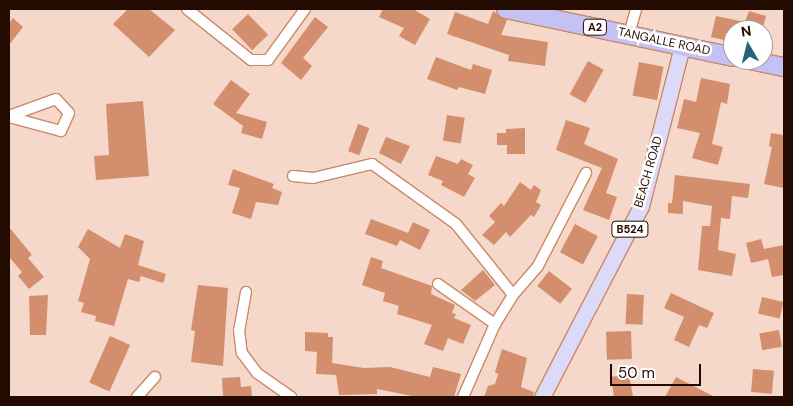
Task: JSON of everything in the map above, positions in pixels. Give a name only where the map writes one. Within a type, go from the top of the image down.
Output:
[{"type":"highway","name":"TANGALLE ROAD","points":[[506,9],[723,54]]},
{"type":"main road","name":"BEACH ROAD","points":[[542,397],[641,206],[682,46]]},
{"type":"street","points":[[187,9],[250,60],[268,60],[305,9]]},
{"type":"street","points":[[629,34],[636,9]]},
{"type":"street","points":[[56,99],[69,113],[61,131],[9,116],[56,99]]},
{"type":"street","points":[[293,176],[313,178],[372,164],[456,224],[513,295]]},
{"type":"street","points":[[463,397],[495,324],[513,295],[538,266],[586,173]]},
{"type":"street","points":[[438,284],[495,324]]},
{"type":"street","points":[[246,292],[239,330],[242,353],[257,373],[291,397]]},
{"type":"street","points":[[137,397],[154,377]]},
{"type":"building","points":[[128,9],[149,9],[175,30],[149,57],[113,24]]},
{"type":"building","points":[[383,9],[413,9],[430,19],[415,45],[399,36],[404,28],[379,17]]},
{"type":"building","points":[[493,11],[507,20],[501,35],[548,42],[545,66],[508,61],[509,55],[447,34],[455,12],[488,24]]},
{"type":"building","points":[[749,11],[766,16],[765,20],[746,20]]},
{"type":"building","points":[[248,14],[268,35],[252,50],[232,29]]},
{"type":"building","points":[[716,16],[735,20],[723,20],[723,40],[711,37]]},
{"type":"building","points":[[315,17],[328,27],[303,58],[312,66],[301,80],[281,63]]},
{"type":"building","points":[[13,18],[23,27],[9,45],[9,23]]},
{"type":"building","points":[[436,57],[471,70],[473,64],[492,70],[485,94],[459,87],[457,90],[427,79]]},
{"type":"building","points":[[588,61],[604,70],[585,103],[570,94]]},
{"type":"building","points":[[639,62],[664,67],[657,100],[633,95]]},
{"type":"building","points":[[701,78],[730,84],[727,104],[721,102],[712,144],[723,147],[718,165],[692,158],[700,133],[677,128],[684,99],[696,102]]},
{"type":"building","points":[[231,80],[250,94],[236,113],[267,122],[262,139],[241,133],[243,126],[213,104]]},
{"type":"building","points":[[143,101],[149,176],[96,180],[94,156],[109,155],[106,104]]},
{"type":"building","points":[[447,115],[465,118],[461,143],[443,141]]},
{"type":"building","points":[[566,120],[590,128],[584,144],[618,159],[606,193],[617,197],[609,220],[583,210],[602,168],[556,150]]},
{"type":"building","points":[[358,124],[369,128],[359,155],[348,151]]},
{"type":"building","points":[[525,128],[525,154],[507,154],[507,145],[497,145],[497,133],[506,133],[506,129]]},
{"type":"building","points":[[771,133],[784,135],[784,188],[764,184],[772,147],[769,146]]},
{"type":"building","points":[[386,137],[410,146],[401,164],[379,153]]},
{"type":"building","points":[[436,156],[458,164],[461,159],[473,165],[468,174],[475,178],[464,197],[441,185],[443,181],[428,175]]},
{"type":"building","points":[[233,169],[274,184],[272,188],[282,192],[278,205],[256,202],[251,219],[232,213],[240,188],[228,185]]},
{"type":"building","points":[[675,175],[750,184],[748,198],[732,196],[730,219],[721,218],[718,250],[736,254],[732,276],[698,270],[702,226],[710,226],[712,206],[683,201],[683,214],[668,213],[668,203],[672,203]]},
{"type":"building","points":[[520,182],[531,190],[534,185],[541,190],[536,202],[541,205],[534,217],[531,215],[510,237],[506,232],[494,245],[482,235],[495,222],[489,216],[501,203],[504,206]]},
{"type":"building","points":[[371,219],[408,233],[413,222],[430,230],[420,250],[400,240],[397,246],[365,234]]},
{"type":"building","points":[[575,224],[598,236],[583,264],[560,252]]},
{"type":"building","points":[[9,227],[32,255],[28,258],[44,277],[29,289],[18,276],[22,272],[9,257]]},
{"type":"building","points":[[88,229],[120,248],[125,234],[144,241],[138,265],[166,274],[163,283],[141,276],[139,282],[128,279],[114,326],[95,321],[96,316],[81,312],[84,303],[78,301],[90,259],[78,247]]},
{"type":"building","points":[[761,239],[764,249],[784,245],[784,275],[772,277],[768,259],[751,263],[746,243]]},
{"type":"building","points":[[371,257],[383,261],[381,268],[432,286],[431,294],[455,305],[452,313],[456,314],[454,318],[471,325],[463,344],[448,338],[443,351],[424,344],[432,325],[397,314],[399,306],[383,301],[385,293],[362,285]]},
{"type":"building","points":[[483,270],[495,285],[475,301],[461,290]]},
{"type":"building","points":[[549,271],[572,289],[560,304],[537,286]]},
{"type":"building","points":[[198,285],[228,288],[223,366],[191,362],[195,331],[191,330]]},
{"type":"building","points":[[671,293],[714,313],[707,328],[699,325],[689,347],[674,340],[684,317],[664,308]]},
{"type":"building","points":[[627,294],[644,295],[642,325],[625,324]]},
{"type":"building","points":[[48,295],[46,335],[30,335],[29,296]]},
{"type":"building","points":[[762,297],[783,302],[780,319],[758,314]]},
{"type":"building","points":[[779,330],[782,347],[762,350],[759,333]]},
{"type":"building","points":[[631,331],[632,359],[607,360],[606,332]]},
{"type":"building","points":[[305,332],[328,333],[328,337],[333,337],[332,363],[364,368],[390,367],[430,377],[433,367],[461,374],[454,397],[417,397],[377,389],[377,394],[339,395],[336,375],[316,374],[317,352],[305,351]]},
{"type":"building","points":[[110,336],[130,345],[109,392],[89,383]]},
{"type":"building","points":[[502,349],[527,358],[521,387],[534,392],[533,397],[484,397],[488,386],[495,384],[498,374],[495,372]]},
{"type":"building","points":[[753,369],[774,371],[772,394],[751,392]]},
{"type":"building","points":[[629,374],[633,397],[614,397],[611,377]]},
{"type":"building","points":[[240,377],[241,387],[251,386],[252,397],[223,396],[222,378]]},
{"type":"building","points":[[676,377],[715,397],[665,397]]}]
